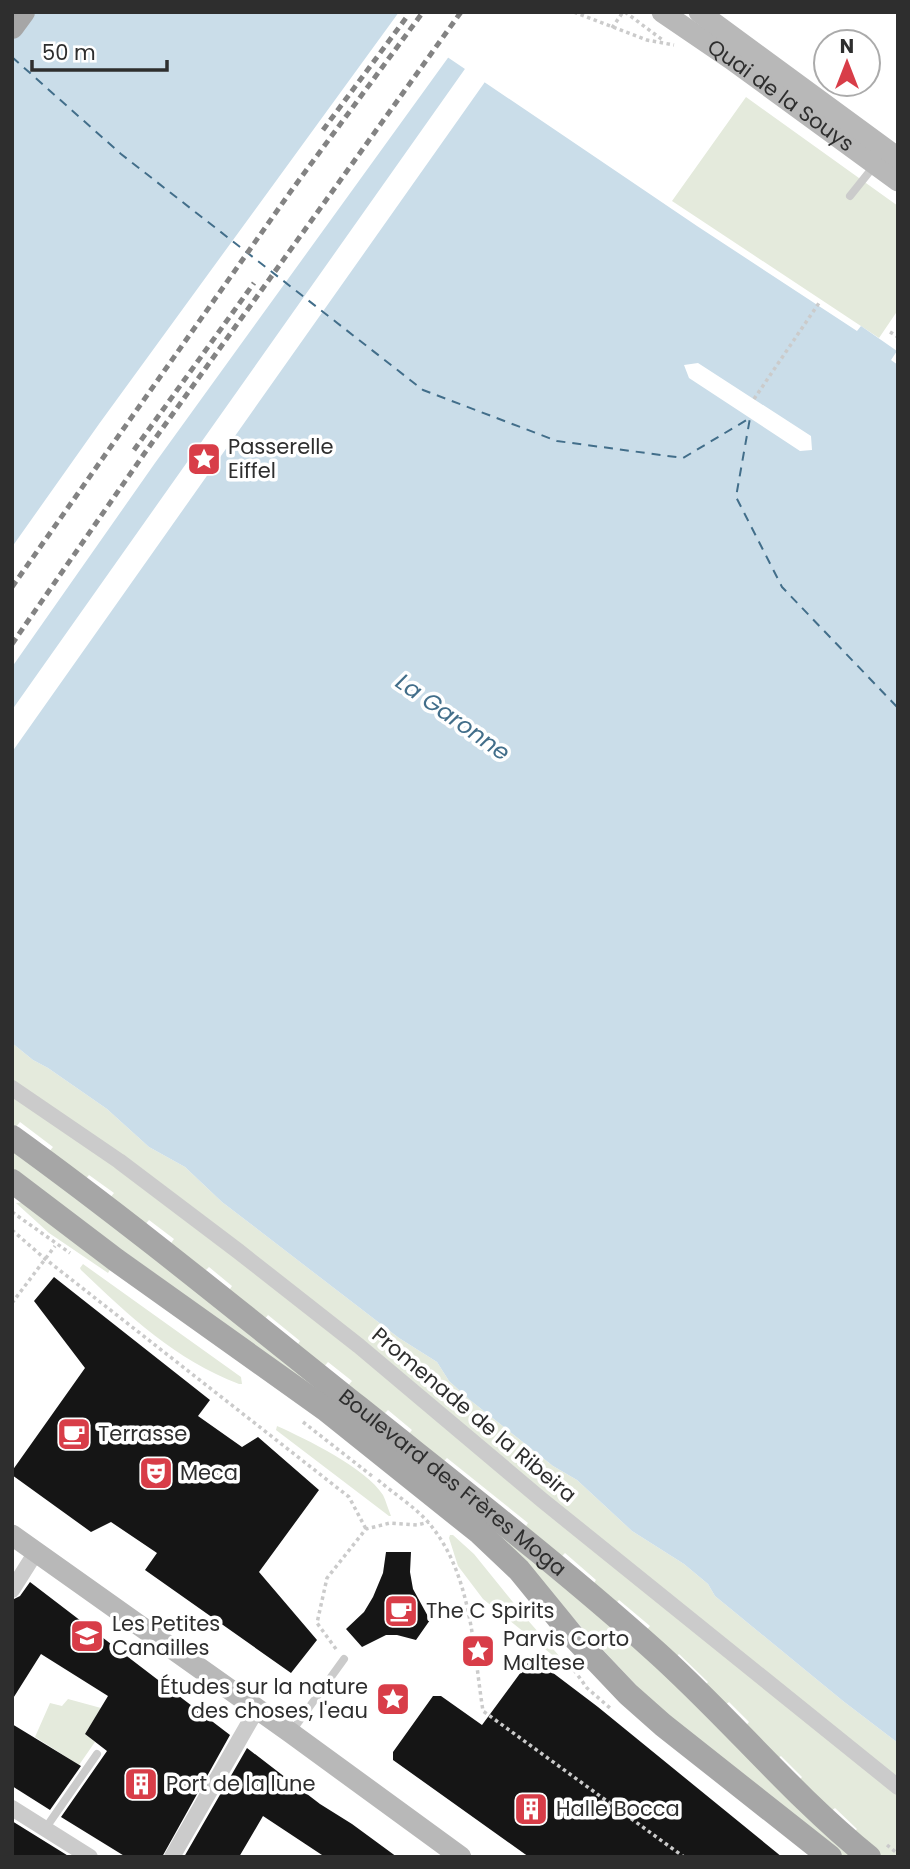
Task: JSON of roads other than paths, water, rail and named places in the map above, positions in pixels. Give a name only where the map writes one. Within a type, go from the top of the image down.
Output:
[{"type":"main road","points":[[12,27],[23,12]]},
{"type":"main road","name":"Boulevard des Frères Moga","points":[[12,1138],[170,1256],[589,1594],[655,1651],[780,1776],[869,1857]]},
{"type":"main road","name":"Boulevard des Frères Moga","points":[[15,1186],[324,1409],[480,1533],[519,1570],[572,1635],[628,1694],[663,1725],[830,1857]]},
{"type":"street","name":"Quai de la Souys","points":[[662,12],[717,38],[886,157],[898,181]]},
{"type":"street","name":"Quai de la Souys","points":[[699,12],[717,38]]},
{"type":"street","name":"Promenade de la Ribeira","points":[[12,1088],[119,1161],[369,1354],[542,1500],[898,1787]]},
{"type":"street","points":[[12,1535],[461,1857]]},
{"type":"street","points":[[12,1590],[36,1552]]},
{"type":"street","points":[[172,1857],[257,1709]]},
{"type":"street","points":[[12,1808],[90,1857]]},
{"type":"lane","points":[[850,196],[886,157]]},
{"type":"lane","points":[[291,1733],[344,1659]]},
{"type":"lane","points":[[45,1829],[97,1754]]},
{"type":"water","name":"La Garonne","points":[[12,12],[403,12],[397,21],[434,48],[857,331],[861,326],[897,351],[891,360],[898,365],[898,1743],[715,1596],[708,1584],[684,1564],[632,1531],[577,1480],[553,1466],[470,1400],[449,1381],[437,1362],[399,1338],[222,1202],[185,1167],[149,1147],[107,1109],[12,1043]]},
{"type":"railway","points":[[12,587],[291,191],[423,12]]},
{"type":"railway","points":[[12,644],[144,454],[461,12]]},
{"type":"railway","points":[[323,130],[406,18]]},
{"type":"railway","points":[[134,450],[254,283]]},
{"type":"place","name":"Passerelle Eiffel","points":[[204,459]]},
{"type":"place","name":"Terrasse","points":[[74,1434]]},
{"type":"place","name":"Meca","points":[[156,1473]]},
{"type":"place","name":"The C Spirits","points":[[401,1611]]},
{"type":"place","name":"Les Petites Canailles","points":[[87,1636]]},
{"type":"place","name":"Parvis Corto Maltese","points":[[478,1651]]},
{"type":"place","name":"Études sur la nature des choses, l'eau","points":[[393,1699]]},
{"type":"place","name":"Port de la lune","points":[[141,1784]]},
{"type":"place","name":"Halle Bocca","points":[[531,1809]]}]
